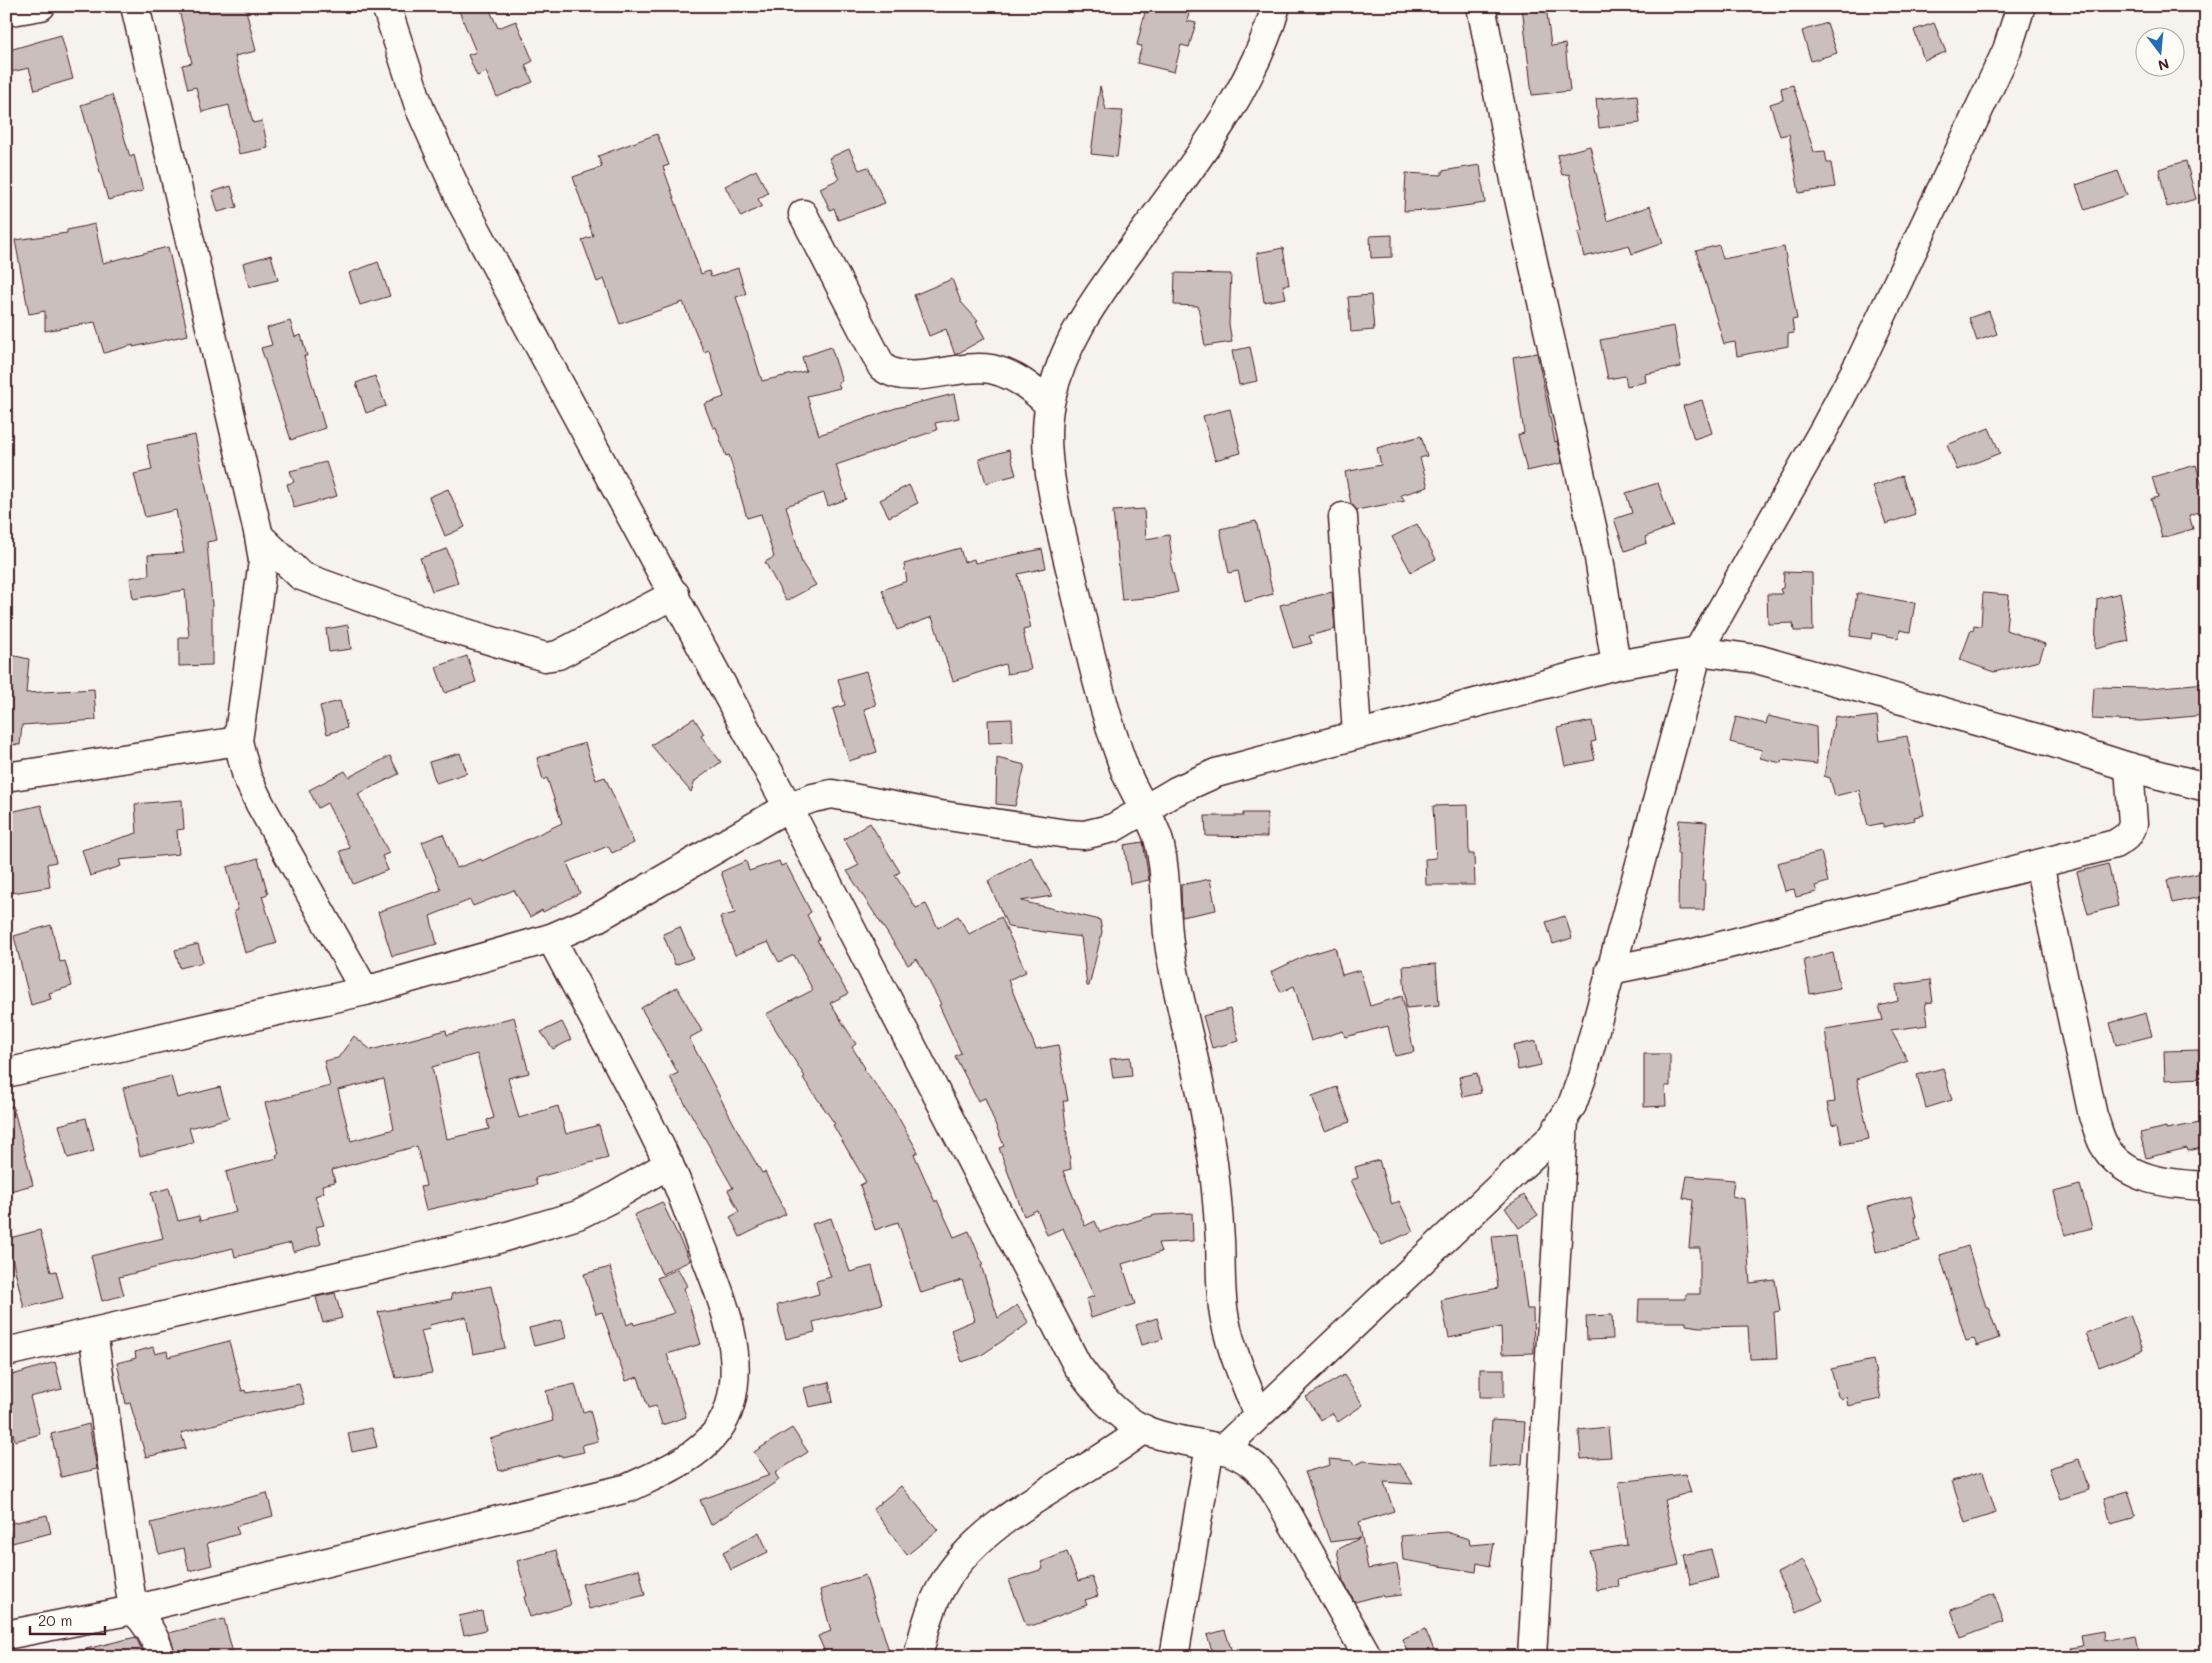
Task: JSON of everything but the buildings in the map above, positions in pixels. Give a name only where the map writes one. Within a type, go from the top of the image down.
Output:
[{"type":"street","points":[[6,12],[41,6]]},
{"type":"street","points":[[135,6],[259,536],[263,561],[238,741],[247,777],[260,804],[365,991]]},
{"type":"street","points":[[386,6],[420,109],[463,205],[675,594],[788,807],[1077,1365],[1102,1400],[1123,1417],[1163,1437],[1217,1447],[1243,1457],[1261,1472],[1277,1495],[1368,1657]]},
{"type":"street","points":[[1258,1415],[1238,1365],[1223,1308],[1220,1235],[1204,1103],[1170,953],[1158,840],[1145,809],[1125,772],[1083,622],[1050,473],[1048,435],[1049,405],[1061,361],[1075,331],[1092,303],[1194,163],[1232,104],[1264,48],[1276,6]]},
{"type":"street","points":[[1481,6],[1516,186],[1599,558],[1616,665]]},
{"type":"street","points":[[1174,1657],[1217,1447],[1258,1415],[1551,1138],[1564,1121],[1582,1077],[1698,651],[1818,440],[1861,360],[2001,65],[2020,6]]},
{"type":"street","points":[[802,214],[882,367],[892,374],[904,376],[954,369],[990,369],[1011,376],[1032,388],[1049,405]]},
{"type":"street","points":[[1343,517],[1357,734]]},
{"type":"street","points":[[259,536],[301,576],[423,620],[545,657],[558,655],[675,594]]},
{"type":"street","points":[[6,1073],[365,991],[551,938],[597,918],[788,807],[813,798],[832,794],[934,814],[1084,835],[1113,828],[1176,792],[1216,774],[1357,734],[1616,665],[1698,651],[1729,654],[1774,664],[2038,738],[2129,767],[2206,787]]},
{"type":"street","points":[[6,777],[238,741]]},
{"type":"street","points":[[1610,970],[1690,954],[2116,844],[2126,838],[2131,832],[2133,824],[2129,767]]},
{"type":"street","points":[[2039,864],[2091,1106],[2104,1146],[2118,1162],[2138,1174],[2164,1183],[2206,1186]]},
{"type":"street","points":[[6,1635],[133,1610],[628,1488],[674,1467],[698,1451],[718,1429],[730,1406],[734,1375],[734,1357],[729,1322],[720,1295],[669,1164],[551,938]]},
{"type":"street","points":[[1532,1657],[1564,1121]]},
{"type":"street","points":[[6,1352],[491,1241],[537,1228],[586,1211],[669,1164]]},
{"type":"street","points":[[94,1332],[133,1610],[145,1621],[153,1634],[161,1657]]},
{"type":"street","points":[[918,1657],[933,1604],[944,1582],[963,1555],[983,1536],[1117,1451],[1144,1429]]}]
